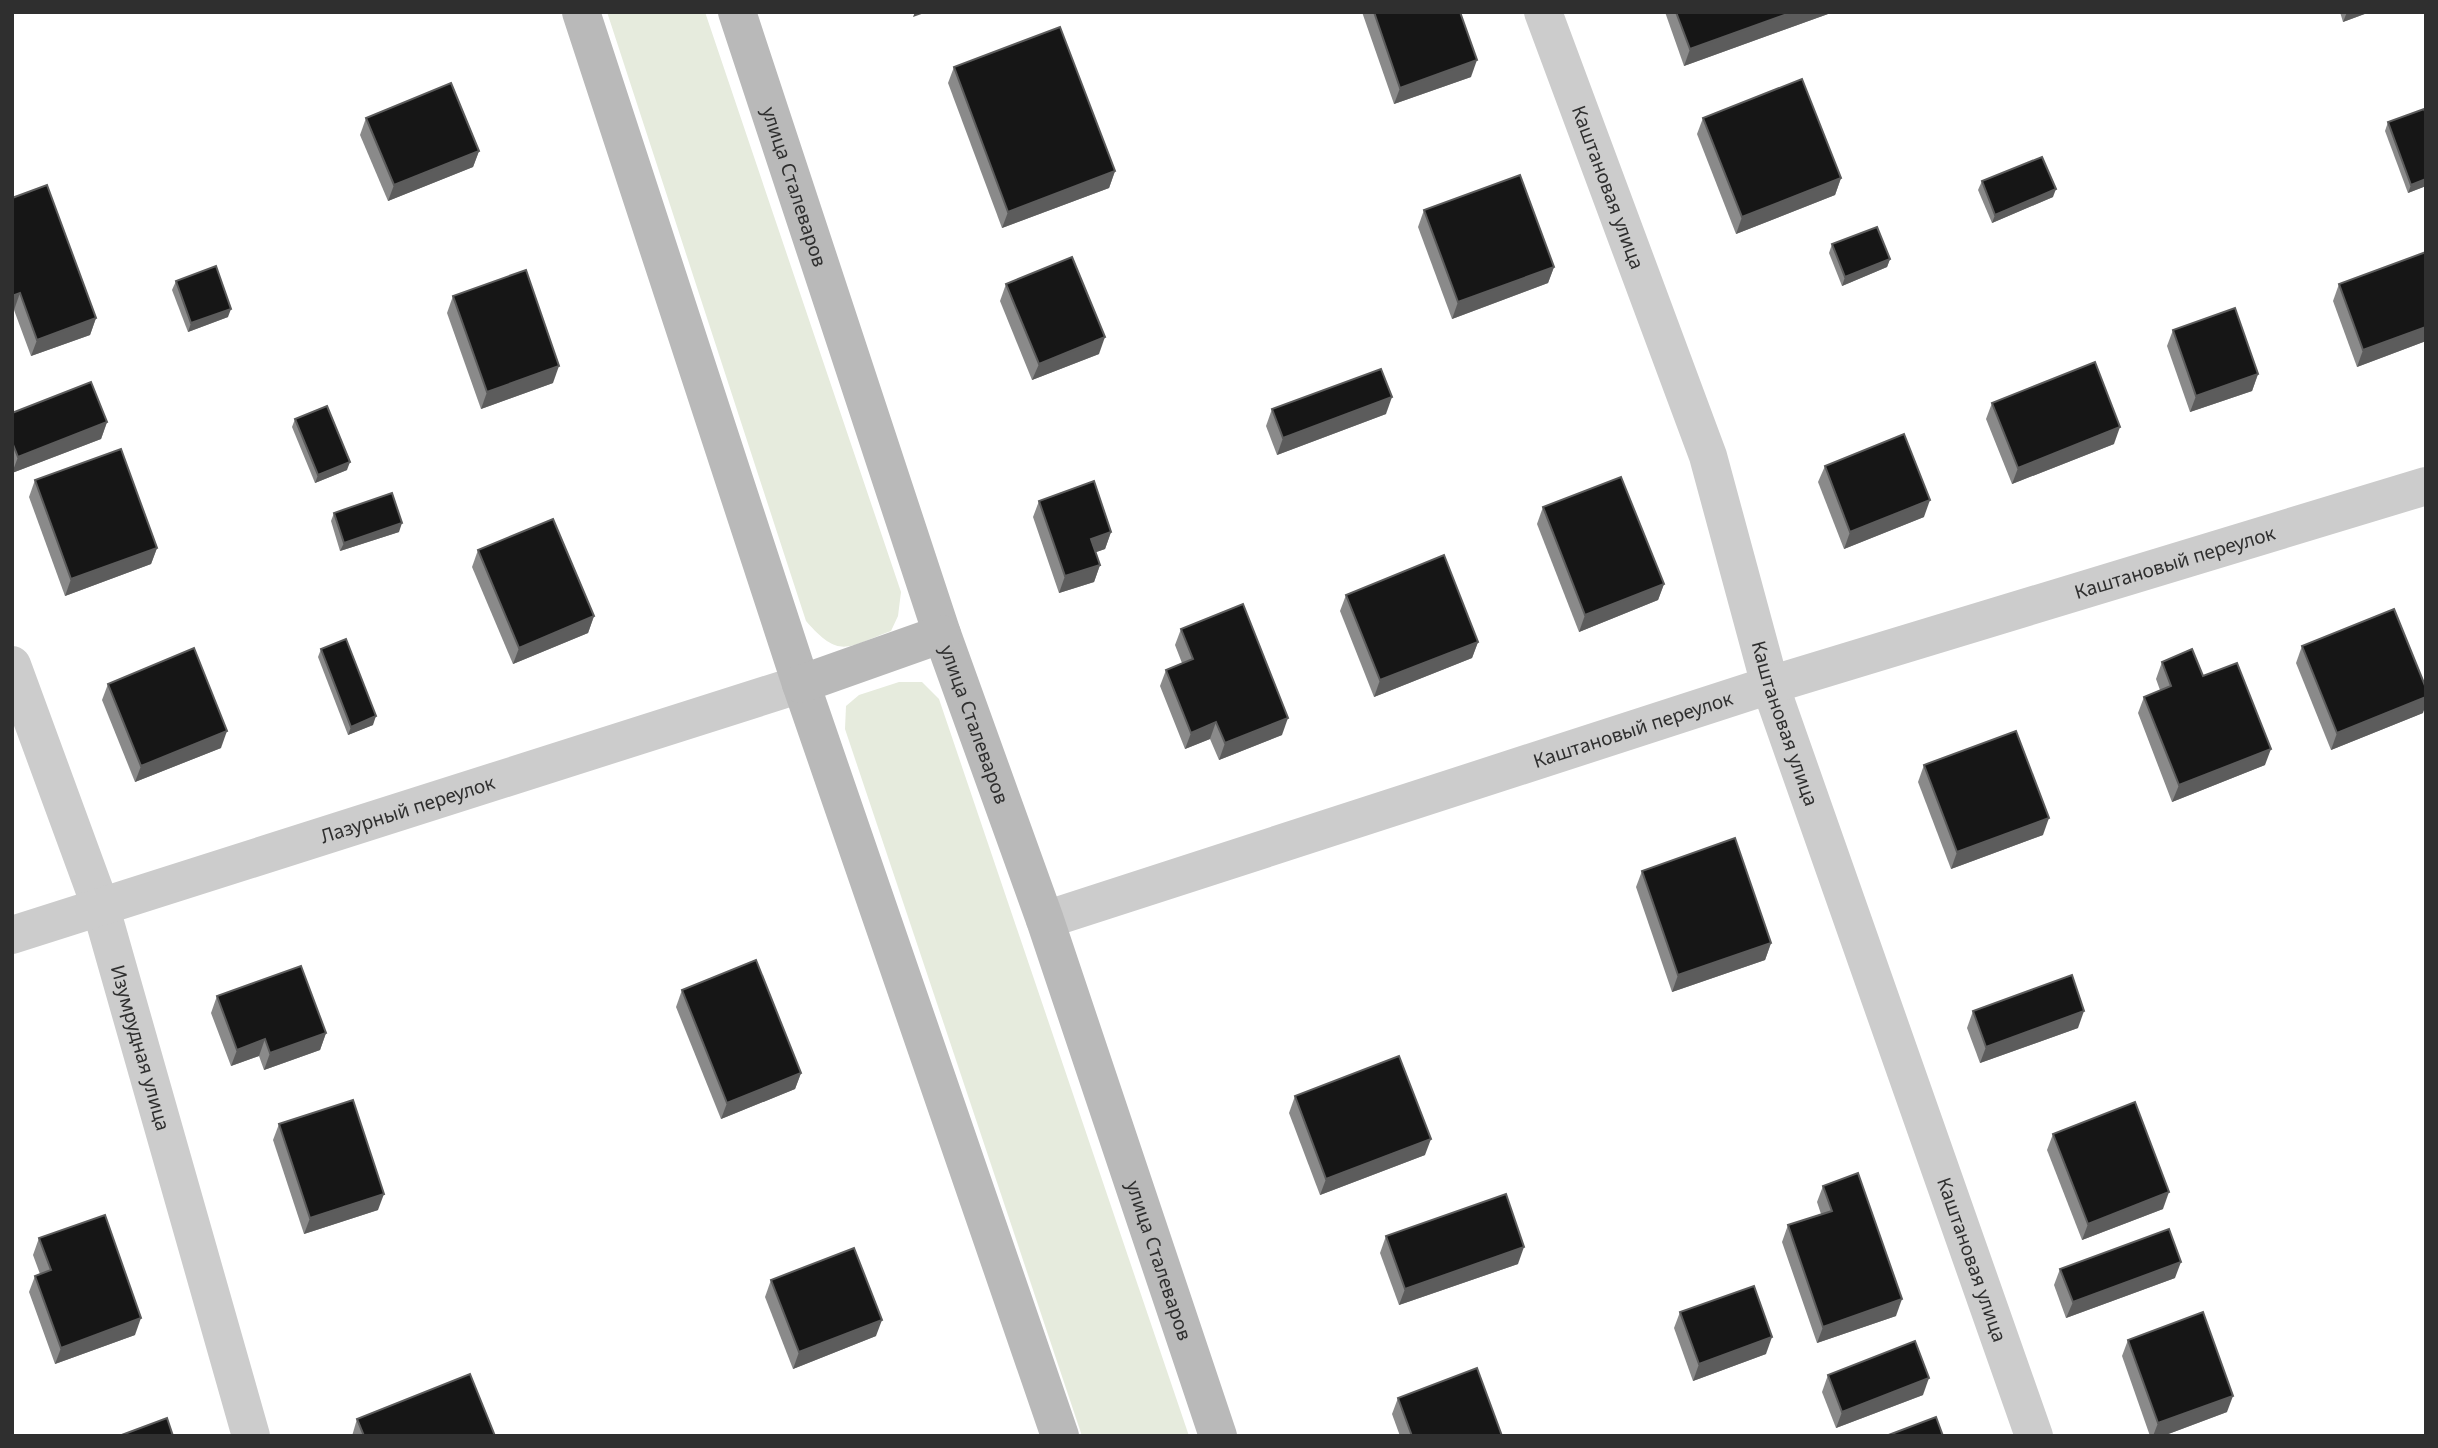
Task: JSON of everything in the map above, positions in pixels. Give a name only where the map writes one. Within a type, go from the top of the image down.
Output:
[{"type":"main road","points":[[581,12],[801,684],[1060,1436]]},
{"type":"main road","name":"улица Сталеваров","points":[[737,12],[942,634],[1045,920],[1218,1436]]},
{"type":"main road","points":[[801,684],[942,634]]},
{"type":"street","name":"Каштановая улица","points":[[1543,12],[1709,456],[1770,685],[2034,1436]]},
{"type":"street","name":"Каштановый переулок","points":[[1045,920],[1770,685],[2426,486]]},
{"type":"street","name":"Изумрудная улица","points":[[12,665],[100,905],[251,1436]]},
{"type":"street","name":"Лазурный переулок","points":[[12,935],[801,684]]},
{"type":"shaded area","points":[[607,12],[705,12],[901,592],[898,616],[891,631],[854,645],[836,646],[806,621]]},
{"type":"shaded area","points":[[899,682],[922,682],[939,699],[1189,1436],[1082,1436],[845,729],[846,706],[859,695]]},
{"type":"building","points":[[1374,12],[1460,12],[1477,60],[1400,88]]},
{"type":"building","points":[[1676,12],[1793,12],[1690,49]]},
{"type":"building","points":[[1060,27],[1115,171],[1008,212],[954,67]]},
{"type":"building","points":[[1802,79],[1841,178],[1742,217],[1703,118]]},
{"type":"building","points":[[451,83],[479,151],[394,185],[366,118]]},
{"type":"building","points":[[2424,109],[2426,179],[2411,185],[2388,122]]},
{"type":"building","points":[[2042,157],[2056,189],[1995,215],[1982,181]]},
{"type":"building","points":[[1520,175],[1554,267],[1458,302],[1424,210]]},
{"type":"building","points":[[47,185],[96,318],[37,340],[20,293],[12,296],[12,198]]},
{"type":"building","points":[[1877,227],[1890,259],[1845,277],[1832,244]]},
{"type":"building","points":[[2426,252],[2426,327],[2363,350],[2339,284]]},
{"type":"building","points":[[1072,257],[1105,337],[1039,364],[1006,284]]},
{"type":"building","points":[[216,266],[231,309],[191,323],[176,281]]},
{"type":"building","points":[[526,270],[559,366],[487,392],[453,296]]},
{"type":"building","points":[[2235,308],[2258,374],[2196,396],[2173,330]]},
{"type":"building","points":[[2095,362],[2120,427],[2018,468],[1992,403]]},
{"type":"building","points":[[1381,369],[1392,397],[1283,438],[1272,409]]},
{"type":"building","points":[[91,382],[107,422],[18,457],[12,442],[12,413]]},
{"type":"building","points":[[327,406],[350,462],[318,475],[295,419]]},
{"type":"building","points":[[1904,434],[1930,500],[1850,532],[1825,466]]},
{"type":"building","points":[[121,449],[157,548],[71,579],[35,480]]},
{"type":"building","points":[[1621,477],[1664,584],[1585,615],[1543,507]]},
{"type":"building","points":[[1094,481],[1111,532],[1091,539],[1100,565],[1065,576],[1039,501]]},
{"type":"building","points":[[392,493],[402,523],[344,543],[334,513]]},
{"type":"building","points":[[553,519],[594,616],[519,648],[478,550]]},
{"type":"building","points":[[1444,555],[1478,642],[1380,680],[1346,595]]},
{"type":"building","points":[[1243,604],[1288,718],[1225,743],[1216,722],[1191,733],[1166,670],[1193,659],[1181,629]]},
{"type":"building","points":[[2394,609],[2426,688],[2426,697],[2337,733],[2302,646]]},
{"type":"building","points":[[346,639],[376,716],[351,727],[321,649]]},
{"type":"building","points":[[194,648],[227,731],[141,766],[108,684]]},
{"type":"building","points":[[2192,649],[2203,676],[2237,663],[2271,749],[2179,785],[2144,697],[2171,686],[2162,662]]},
{"type":"building","points":[[2016,731],[2049,818],[1957,852],[1924,765]]},
{"type":"building","points":[[1735,838],[1771,943],[1678,975],[1642,871]]},
{"type":"building","points":[[756,960],[801,1073],[727,1103],[682,990]]},
{"type":"building","points":[[301,966],[326,1033],[270,1053],[265,1039],[237,1050],[217,996]]},
{"type":"building","points":[[2072,975],[2084,1011],[1986,1047],[1973,1011]]},
{"type":"building","points":[[1399,1056],[1431,1139],[1326,1179],[1295,1096]]},
{"type":"building","points":[[353,1100],[384,1194],[310,1218],[279,1124]]},
{"type":"building","points":[[2135,1102],[2169,1192],[2088,1224],[2053,1134]]},
{"type":"building","points":[[1858,1173],[1902,1299],[1823,1327],[1788,1225],[1832,1211],[1823,1186]]},
{"type":"building","points":[[1506,1194],[1524,1247],[1405,1289],[1386,1236]]},
{"type":"building","points":[[105,1215],[141,1318],[61,1348],[35,1276],[51,1270],[39,1238]]},
{"type":"building","points":[[2169,1229],[2181,1262],[2073,1302],[2060,1269]]},
{"type":"building","points":[[854,1248],[882,1320],[799,1352],[771,1280]]},
{"type":"building","points":[[1754,1286],[1772,1337],[1699,1364],[1680,1312]]},
{"type":"building","points":[[2203,1312],[2233,1396],[2158,1423],[2128,1340]]},
{"type":"building","points":[[1915,1341],[1929,1378],[1842,1412],[1828,1375]]},
{"type":"building","points":[[1477,1368],[1502,1436],[1412,1436],[1398,1398]]},
{"type":"building","points":[[470,1374],[495,1436],[364,1436],[357,1419]]},
{"type":"building","points":[[1936,1417],[1943,1436],[1886,1436]]},
{"type":"building","points":[[167,1418],[173,1436],[119,1436]]}]
